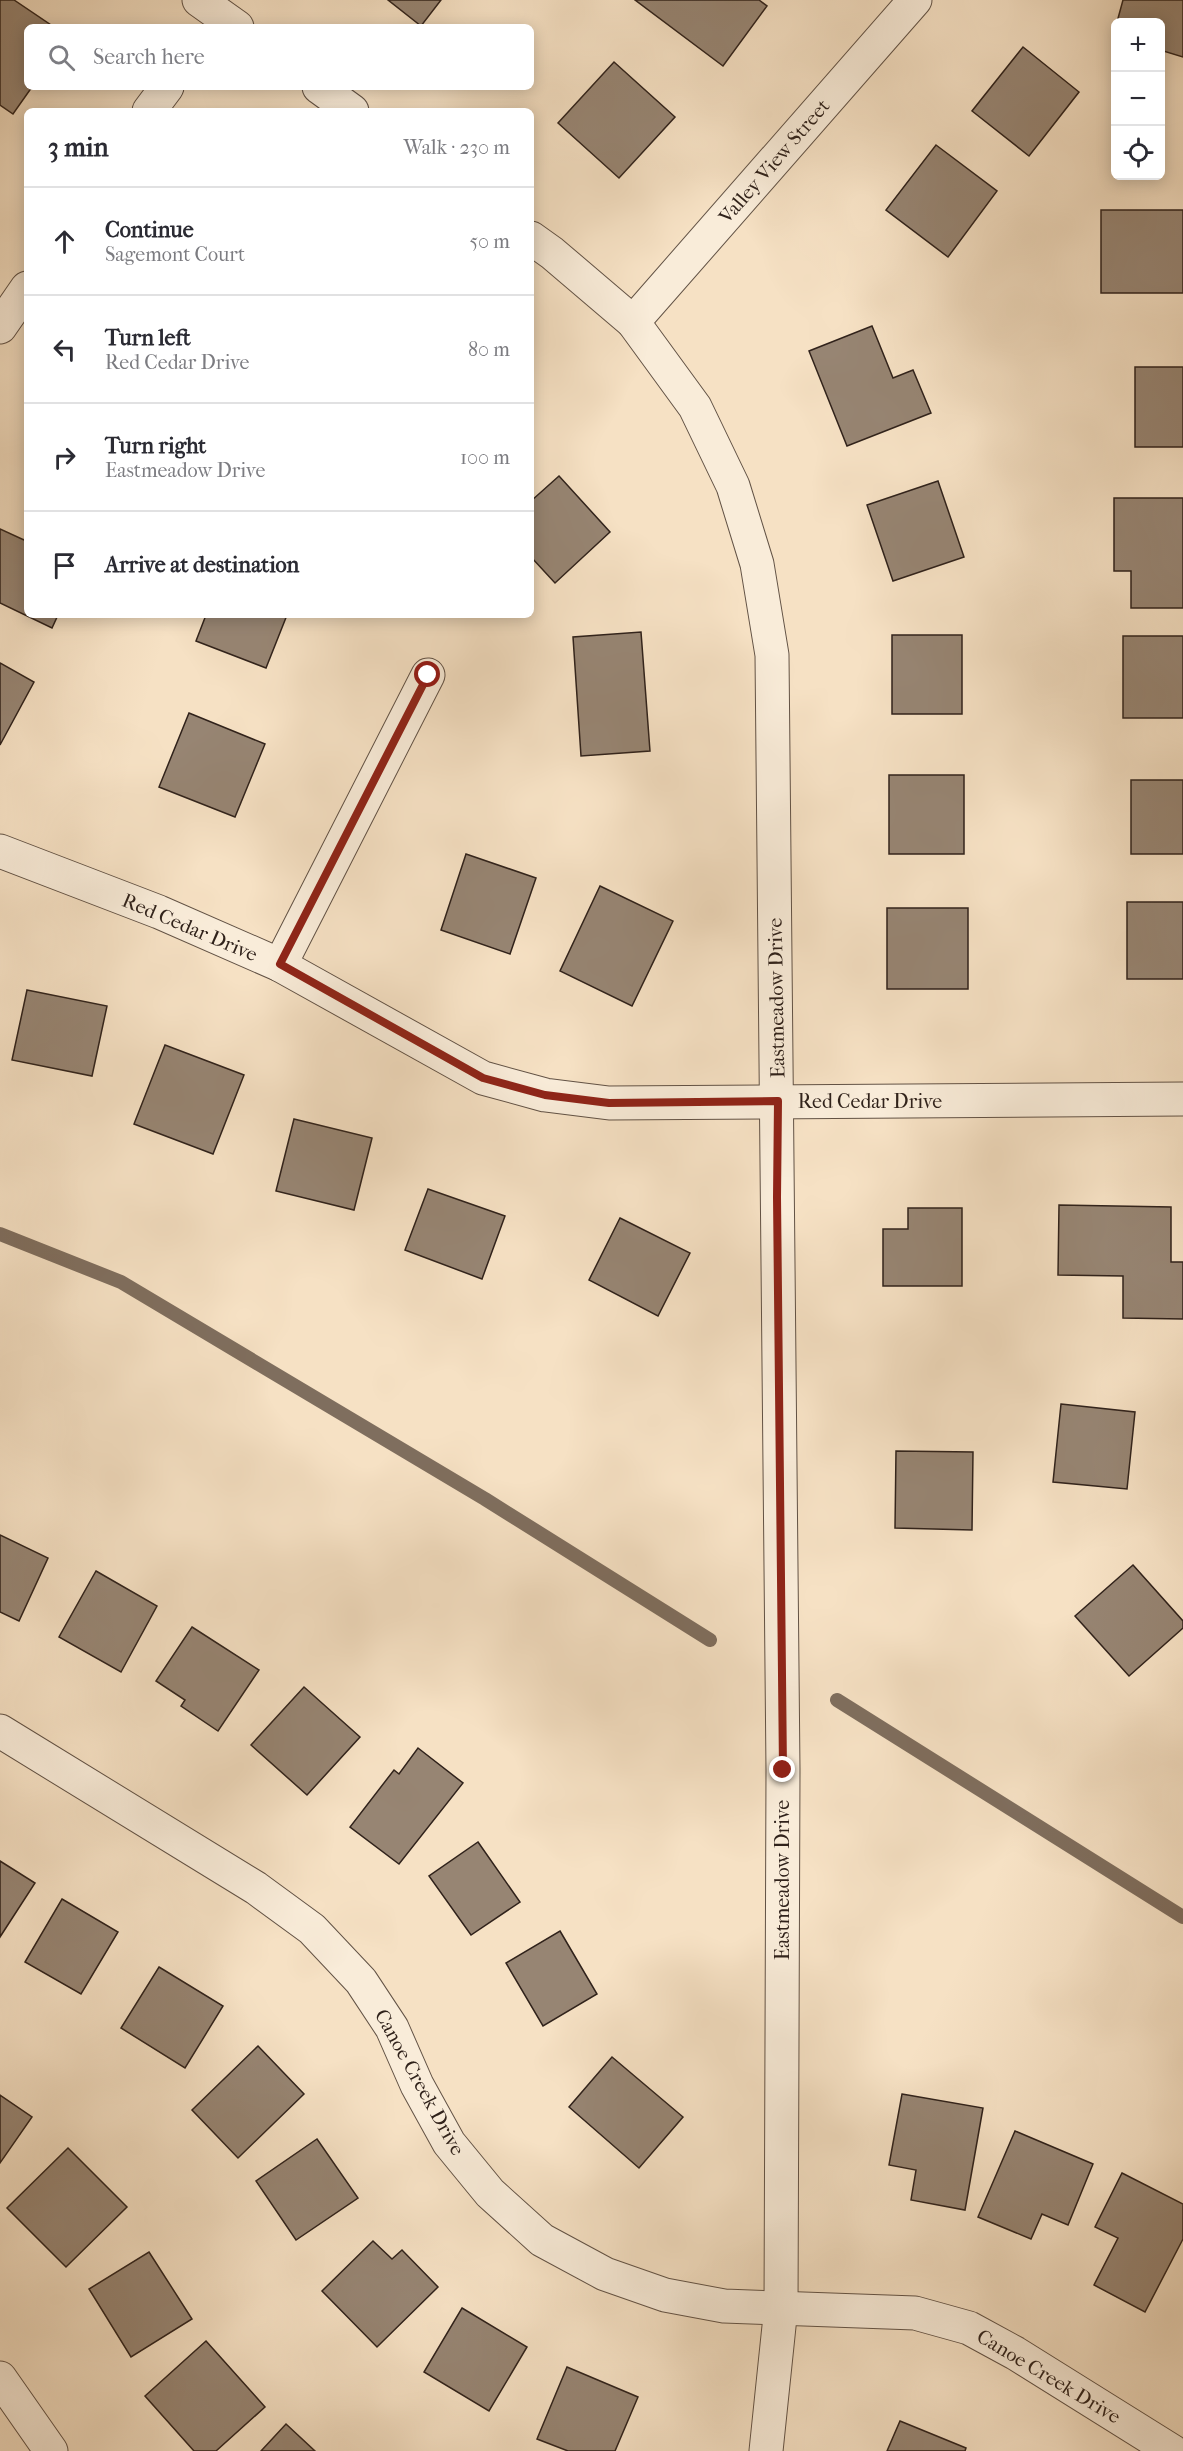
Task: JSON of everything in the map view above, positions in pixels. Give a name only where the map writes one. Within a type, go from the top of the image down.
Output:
[{"type":"street","name":"Valley View Street","points":[[633,322],[915,0]]},
{"type":"street","points":[[151,108],[165,90]]},
{"type":"street","points":[[323,90],[348,108]]},
{"type":"street","name":"Eastmeadow Drive","points":[[534,240],[633,322],[695,407],[733,486],[757,564],[772,655],[783,1770],[781,2307],[766,2451]]},
{"type":"street","points":[[0,327],[24,292]]},
{"type":"street","points":[[280,964],[428,675]]},
{"type":"street","name":"Red Cedar Drive","points":[[0,851],[159,912],[280,964],[483,1078],[545,1095],[609,1103],[1183,1099]]},
{"type":"street","name":"Canoe Creek Drive","points":[[0,1731],[256,1888],[312,1929],[361,1981],[392,2028],[417,2085],[450,2143],[490,2193],[542,2240],[605,2274],[665,2295],[724,2306],[915,2313],[969,2328],[1015,2352],[1172,2451]]},
{"type":"street","points":[[0,2378],[51,2451]]},
{"type":"building","points":[[0,0],[14,0],[50,24],[24,24],[24,90],[30,90],[13,114],[0,105]]},
{"type":"building","points":[[388,0],[441,0],[423,24],[418,24]]},
{"type":"building","points":[[635,0],[759,0],[767,6],[723,66]]},
{"type":"building","points":[[1123,0],[1183,0],[1183,57],[1165,52],[1165,18],[1118,18]]},
{"type":"building","points":[[1023,47],[1079,92],[1029,156],[972,111]]},
{"type":"building","points":[[614,62],[675,117],[619,178],[558,123]]},
{"type":"building","points":[[936,145],[997,191],[948,257],[886,210]]},
{"type":"building","points":[[1101,210],[1183,210],[1183,293],[1101,293]]},
{"type":"building","points":[[872,326],[893,378],[913,370],[931,413],[847,446],[809,351]]},
{"type":"building","points":[[1135,367],[1183,367],[1183,447],[1135,447]]},
{"type":"building","points":[[559,476],[610,532],[555,583],[534,560],[534,498]]},
{"type":"building","points":[[938,481],[964,557],[893,581],[867,505]]},
{"type":"building","points":[[1114,498],[1183,498],[1183,608],[1131,608],[1131,571],[1114,571]]},
{"type":"building","points":[[0,529],[24,540],[24,615],[0,603]]},
{"type":"building","points":[[31,618],[57,618],[52,628]]},
{"type":"building","points":[[205,618],[286,618],[266,668],[196,641]]},
{"type":"building","points":[[641,632],[650,751],[581,756],[573,637]]},
{"type":"building","points":[[892,635],[962,635],[962,714],[892,714]]},
{"type":"building","points":[[1123,636],[1183,636],[1183,718],[1123,718]]},
{"type":"building","points":[[0,663],[34,682],[0,745]]},
{"type":"building","points":[[189,713],[265,744],[235,817],[159,787]]},
{"type":"building","points":[[889,775],[964,775],[964,854],[889,854]]},
{"type":"building","points":[[1131,780],[1183,780],[1183,854],[1131,854]]},
{"type":"building","points":[[466,854],[536,878],[510,954],[441,930]]},
{"type":"building","points":[[600,886],[673,921],[632,1006],[560,971]]},
{"type":"building","points":[[1127,902],[1183,902],[1183,979],[1127,979]]},
{"type":"building","points":[[887,908],[968,908],[968,989],[887,989]]},
{"type":"building","points":[[27,990],[107,1006],[92,1076],[12,1060]]},
{"type":"building","points":[[165,1045],[244,1075],[213,1154],[134,1124]]},
{"type":"building","points":[[294,1119],[372,1138],[354,1210],[276,1191]]},
{"type":"building","points":[[428,1189],[505,1216],[482,1279],[405,1250]]},
{"type":"building","points":[[1059,1205],[1171,1207],[1171,1262],[1183,1262],[1183,1319],[1123,1318],[1123,1276],[1058,1275]]},
{"type":"building","points":[[908,1208],[962,1208],[962,1286],[883,1286],[883,1229],[908,1229]]},
{"type":"building","points":[[620,1218],[690,1253],[658,1316],[589,1280]]},
{"type":"building","points":[[1061,1404],[1135,1412],[1127,1489],[1053,1482]]},
{"type":"building","points":[[896,1451],[973,1452],[972,1530],[895,1528]]},
{"type":"building","points":[[0,1535],[48,1558],[19,1621],[0,1612]]},
{"type":"building","points":[[1133,1565],[1183,1621],[1183,1628],[1129,1676],[1075,1616]]},
{"type":"building","points":[[96,1571],[157,1606],[121,1672],[59,1637]]},
{"type":"building","points":[[192,1627],[259,1670],[218,1731],[181,1706],[185,1700],[156,1681]]},
{"type":"building","points":[[304,1687],[360,1737],[307,1795],[251,1745]]},
{"type":"building","points":[[418,1748],[463,1783],[399,1864],[350,1827],[394,1770],[399,1774]]},
{"type":"building","points":[[478,1842],[520,1902],[471,1935],[429,1876]]},
{"type":"building","points":[[0,1861],[35,1883],[0,1937]]},
{"type":"building","points":[[62,1899],[118,1932],[81,1994],[25,1962]]},
{"type":"building","points":[[560,1931],[597,1994],[543,2026],[506,1963]]},
{"type":"building","points":[[159,1967],[223,2006],[185,2068],[121,2028]]},
{"type":"building","points":[[258,2046],[304,2094],[238,2158],[192,2110]]},
{"type":"building","points":[[612,2057],[683,2117],[639,2168],[569,2107]]},
{"type":"building","points":[[902,2094],[983,2108],[965,2210],[911,2200],[916,2170],[889,2165]]},
{"type":"building","points":[[0,2095],[32,2117],[0,2163]]},
{"type":"building","points":[[1015,2131],[1093,2164],[1068,2225],[1042,2214],[1031,2239],[978,2217]]},
{"type":"building","points":[[317,2139],[358,2198],[296,2240],[256,2181]]},
{"type":"building","points":[[68,2148],[127,2207],[66,2267],[7,2208]]},
{"type":"building","points":[[1122,2173],[1183,2204],[1183,2239],[1145,2312],[1094,2285],[1118,2238],[1095,2227]]},
{"type":"building","points":[[373,2241],[392,2259],[402,2250],[438,2287],[377,2347],[322,2291]]},
{"type":"building","points":[[149,2252],[192,2319],[131,2357],[89,2289]]},
{"type":"building","points":[[462,2308],[527,2347],[489,2411],[424,2372]]},
{"type":"building","points":[[206,2341],[265,2407],[216,2451],[194,2451],[145,2396]]},
{"type":"building","points":[[567,2367],[638,2397],[615,2451],[568,2451],[537,2439]]},
{"type":"building","points":[[900,2421],[966,2448],[965,2451],[887,2451]]},
{"type":"building","points":[[286,2424],[315,2451],[261,2451]]},
{"type":"waterway","points":[[0,1234],[121,1282],[485,1499],[710,1640]]},
{"type":"waterway","points":[[837,1700],[1183,1917]]},
{"type":"route","points":[[428,675],[280,964],[483,1078],[545,1095],[609,1103],[778,1101],[783,1770]]}]
